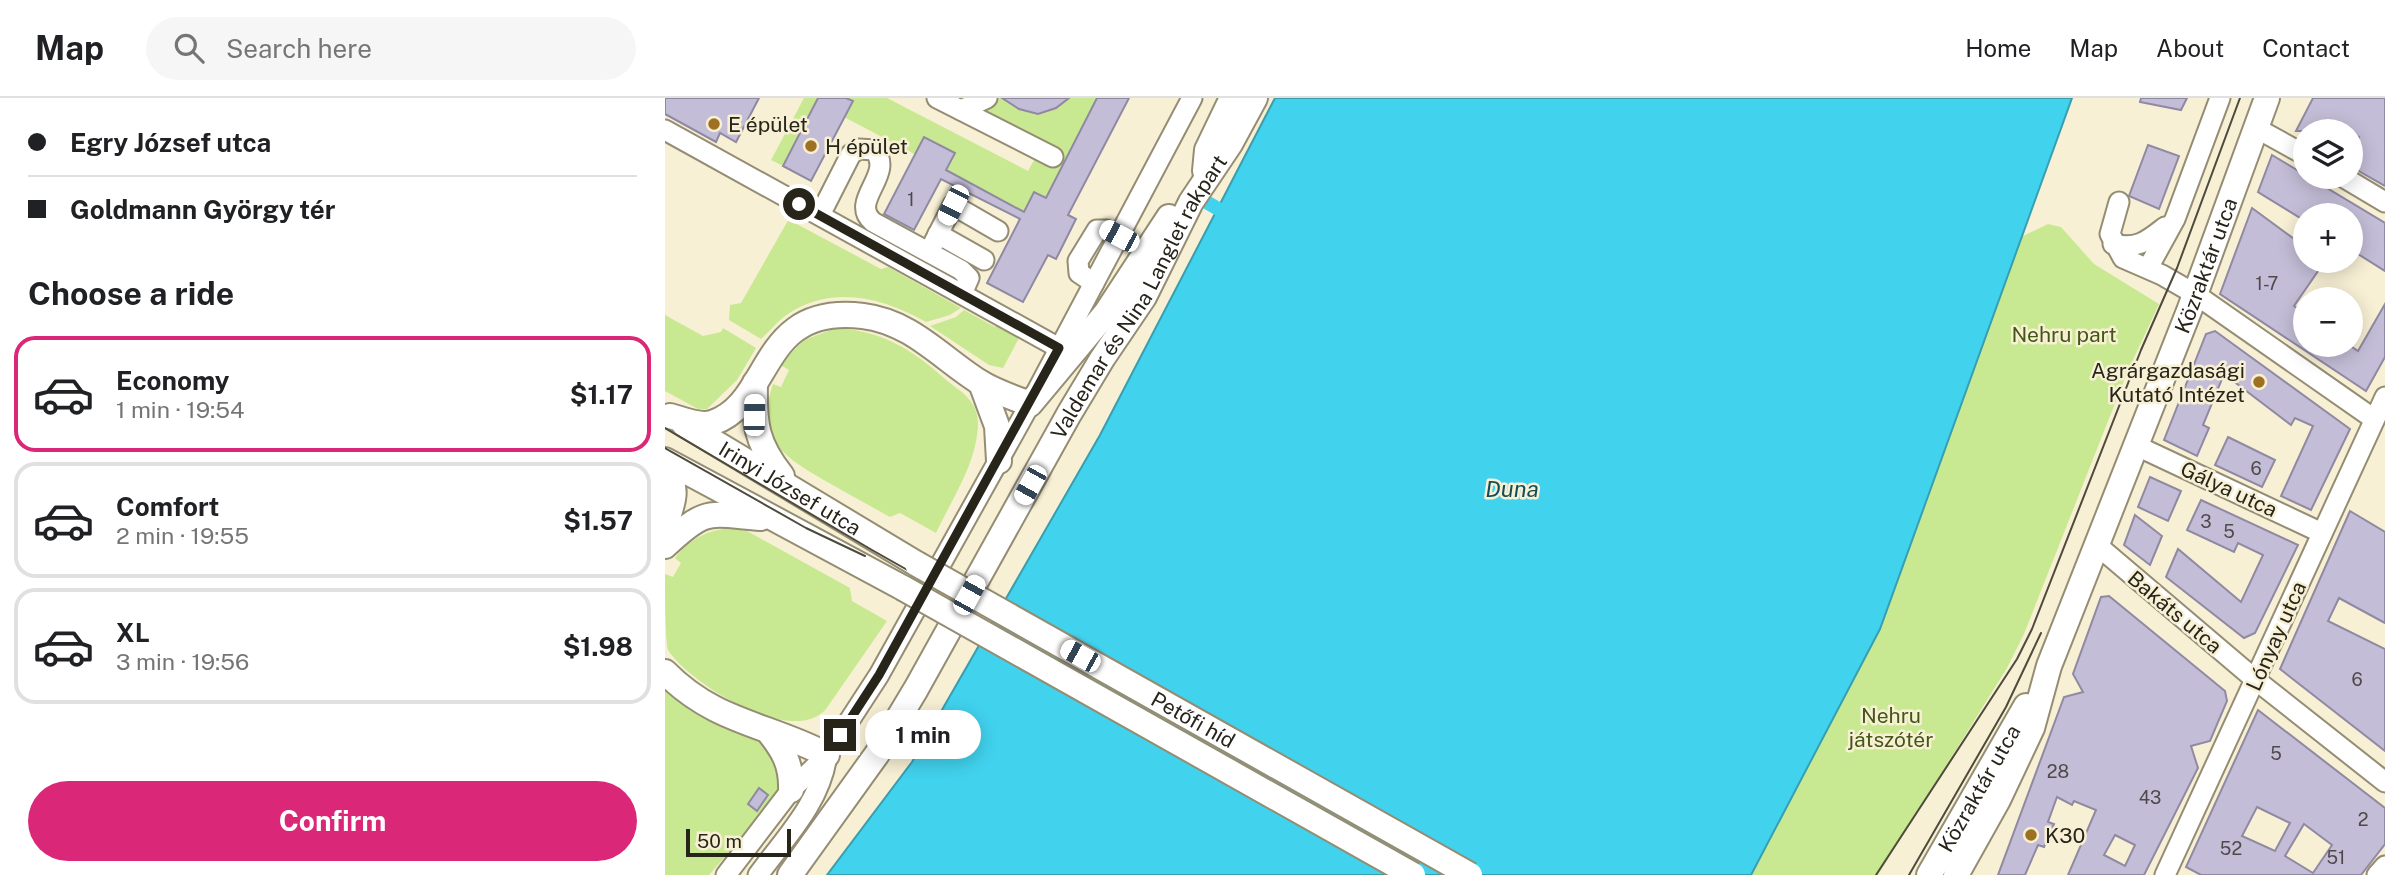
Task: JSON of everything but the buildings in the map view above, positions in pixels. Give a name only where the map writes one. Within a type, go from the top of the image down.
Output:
[{"type":"main road","points":[[668,414],[697,423],[712,423],[739,403],[755,383],[771,354],[790,334],[811,322],[839,315],[873,318],[907,330],[981,383],[1030,404],[1106,313],[1177,205],[1203,180],[1207,150],[1232,98]]},
{"type":"main road","name":"Valdemar és Nina Langlet rakpart","points":[[790,875],[877,754],[1094,371],[1144,297],[1203,180],[1230,144],[1255,98]]},
{"type":"main road","name":"Közraktár utca","points":[[1929,875],[1989,794],[2032,728],[2049,666],[2137,446],[2267,98]]},
{"type":"main road","points":[[755,383],[754,415],[762,450],[788,485]]},
{"type":"main road","points":[[981,383],[996,426],[999,461]]},
{"type":"main road","name":"Irinyi József utca","points":[[668,414],[917,564]]},
{"type":"main road","name":"Irinyi József utca","points":[[665,460],[903,588]]},
{"type":"main road","points":[[665,472],[672,481],[674,493],[665,526]]},
{"type":"main road","points":[[665,546],[701,517],[731,514],[771,519]]},
{"type":"main road","name":"Petőfi híd","points":[[917,564],[1470,875]]},
{"type":"main road","name":"Petőfi híd","points":[[903,588],[1413,875]]},
{"type":"main road","points":[[665,672],[705,706],[827,755]]},
{"type":"main road","points":[[768,731],[785,752],[790,766],[791,790]]},
{"type":"main road","name":"Közraktár utca","points":[[1956,875],[1989,794]]},
{"type":"street","points":[[937,98],[1053,157]]},
{"type":"street","points":[[961,110],[987,98]]},
{"type":"street","points":[[726,875],[791,790],[827,755],[879,675],[1030,404],[1192,98]]},
{"type":"street","points":[[2148,268],[2175,219],[2220,98]]},
{"type":"street","points":[[2256,128],[2293,148]]},
{"type":"street","points":[[665,130],[1059,348]]},
{"type":"street","points":[[820,215],[851,154],[859,149],[874,150],[881,162],[881,168],[865,203],[865,213],[873,222],[968,276],[962,294]]},
{"type":"street","points":[[2363,189],[2385,202]]},
{"type":"street","points":[[2119,202],[2110,234],[2113,244],[2123,258],[2148,268],[2195,294],[2374,419]]},
{"type":"street","points":[[929,252],[953,205],[998,231]]},
{"type":"street","points":[[2113,244],[2142,245],[2175,219]]},
{"type":"street","points":[[938,234],[984,260]]},
{"type":"street","name":"Lónyay utca","points":[[2165,875],[2257,681],[2385,397]]},
{"type":"street","name":"Gálya utca","points":[[2137,446],[2322,533]]},
{"type":"street","name":"Bakáts utca","points":[[2098,546],[2257,681],[2385,782]]},
{"type":"street","points":[[758,875],[813,799],[824,779],[827,755]]},
{"type":"green space","points":[[804,98],[818,98],[783,166],[771,160]]},
{"type":"green space","points":[[846,98],[887,98],[1028,171],[1041,147],[949,98],[1007,98],[1021,109],[1037,113],[1053,109],[1067,98],[1097,98],[1046,198],[1034,192],[1024,212],[844,117],[852,102]]},
{"type":"green space","points":[[794,210],[791,221],[881,269],[888,267],[961,308],[950,315],[926,322],[892,306],[838,297],[802,306],[785,316],[761,339],[729,320],[730,305],[741,303]]},
{"type":"green space","name":"Nehru part","points":[[2048,224],[2061,227],[2094,264],[2159,304],[2127,373],[2024,634],[2007,668],[1878,875],[1751,875],[1880,629],[2021,237]]},
{"type":"green space","points":[[964,310],[995,327],[998,322],[1019,338],[1003,368],[989,365],[930,326],[956,317]]},
{"type":"green space","points":[[665,315],[703,336],[721,332],[723,328],[756,348],[737,380],[707,409],[698,409],[665,391]]},
{"type":"green space","points":[[836,328],[868,333],[908,350],[962,393],[975,409],[978,424],[973,453],[963,480],[936,533],[900,513],[890,517],[813,474],[787,455],[777,445],[771,433],[768,403],[773,384],[781,387],[789,370],[780,365],[804,340]]},
{"type":"green space","points":[[731,528],[747,531],[850,588],[852,601],[887,621],[826,709],[810,719],[790,721],[742,706],[697,679],[679,664],[668,650],[665,574],[673,577],[681,563],[675,558],[693,541],[707,533]]},
{"type":"green space","points":[[665,672],[768,731],[784,780],[777,797],[709,875],[665,875]]},
{"type":"water","name":"Duna","points":[[1275,98],[2072,98],[1880,629],[1751,875],[827,875],[912,762],[1100,435]]},
{"type":"waterway","points":[[1208,203],[1234,218]]},
{"type":"tram line","points":[[1876,875],[2017,659],[2032,629],[2141,350],[2177,268],[2240,98]]},
{"type":"tram line","points":[[665,428],[872,550],[1448,875]]},
{"type":"tram line","points":[[665,448],[806,528],[865,556]]},
{"type":"tram line","points":[[1909,875],[2006,707],[2041,633]]},
{"type":"place","name":"E épület","points":[[714,124]]},
{"type":"place","name":"H épület","points":[[811,146]]},
{"type":"place","name":"Agrárgazdasági Kutató Intézet","points":[[2259,382]]},
{"type":"place","name":"K30","points":[[2031,835]]},
{"type":"route","points":[[799,204],[1059,348],[879,675],[840,735]]},
{"type":"park label","name":"Nehru játszótér","points":[[1891,727]]}]
